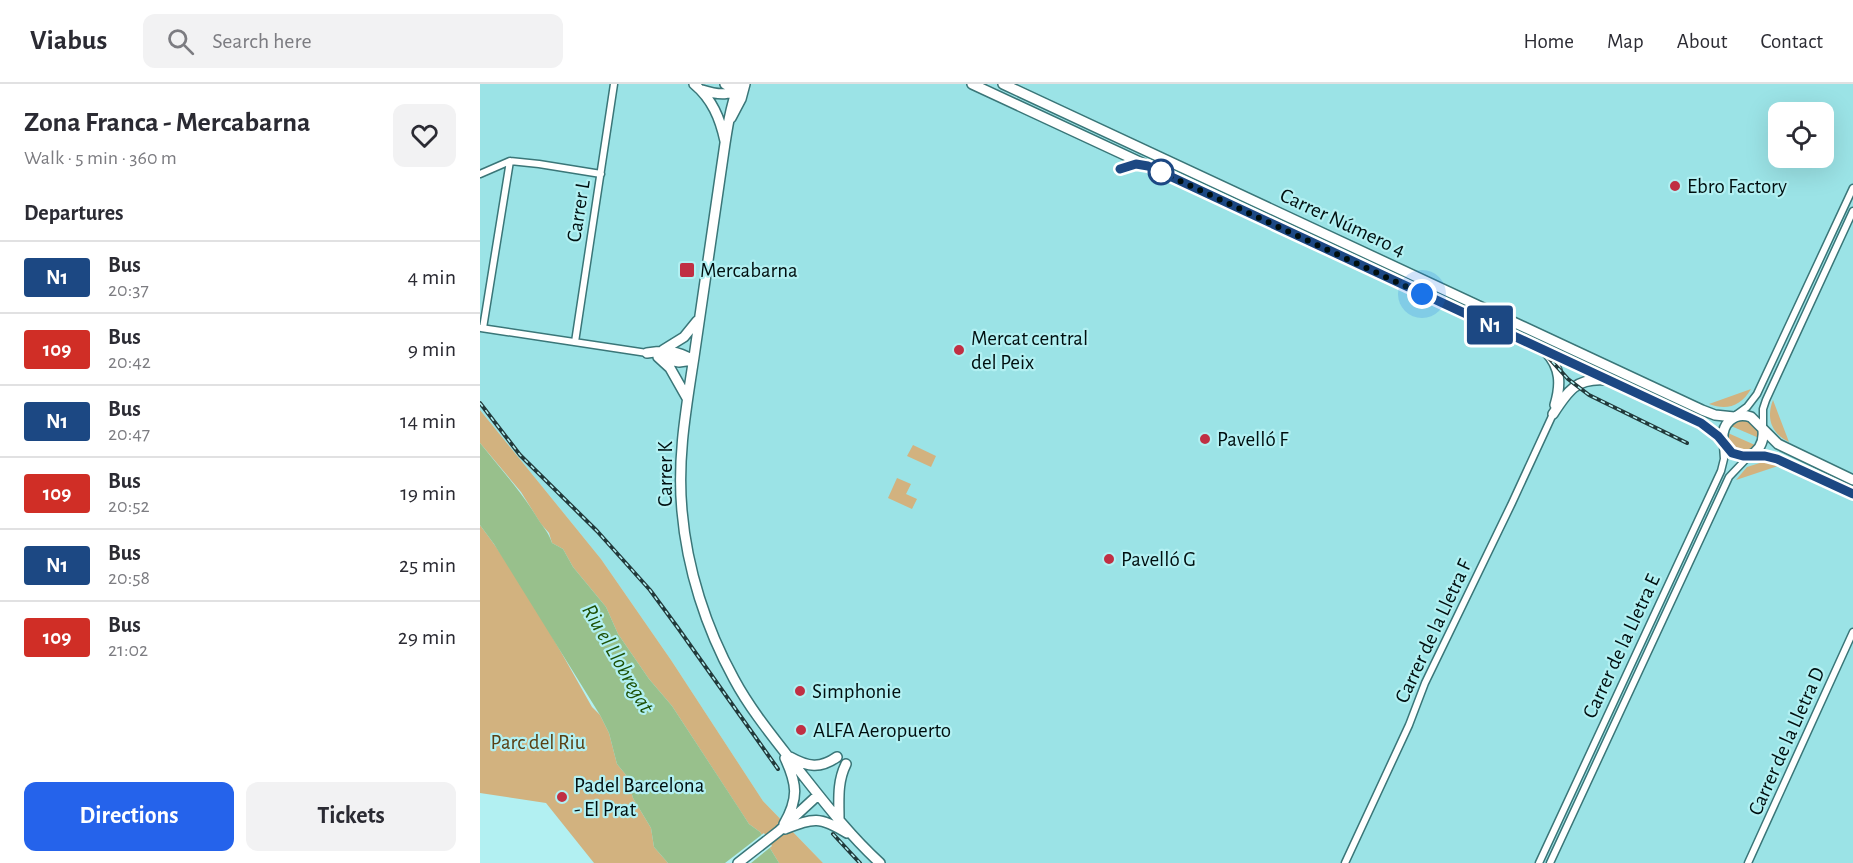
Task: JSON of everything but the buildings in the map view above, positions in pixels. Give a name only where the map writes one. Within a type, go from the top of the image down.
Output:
[{"type":"street","name":"Carrer L","points":[[575,342],[614,84]]},
{"type":"street","points":[[725,84],[737,88]]},
{"type":"street","points":[[697,86],[717,94],[745,84]]},
{"type":"street","name":"Carrer K","points":[[730,120],[745,84]]},
{"type":"street","name":"Carrer Número 4","points":[[972,84],[1701,423],[1723,442]]},
{"type":"street","name":"Carrer Número 4","points":[[1003,84],[1702,410],[1715,415],[1734,417]]},
{"type":"street","points":[[697,86],[718,117],[725,143]]},
{"type":"street","points":[[736,108],[737,88]]},
{"type":"street","name":"Carrer K","points":[[737,88],[731,106],[725,143],[681,447],[682,511],[687,546],[697,590],[713,635],[734,680],[778,746],[854,838]]},
{"type":"street","points":[[480,174],[510,161],[601,174]]},
{"type":"street","points":[[510,161],[481,328],[647,353],[661,354],[675,351],[693,360]]},
{"type":"street","points":[[1853,188],[1757,394],[1748,407],[1723,428],[1723,442],[1732,453],[1777,459],[1853,494]]},
{"type":"street","points":[[1749,456],[1761,445],[1763,409],[1766,400],[1853,211]]},
{"type":"street","points":[[661,354],[693,328],[700,314]]},
{"type":"street","points":[[1553,414],[1565,388],[1575,380],[1577,364],[1565,345]]},
{"type":"street","points":[[1545,350],[1556,367],[1565,388]]},
{"type":"street","points":[[661,354],[687,398]]},
{"type":"street","points":[[1577,364],[1593,359]]},
{"type":"street","points":[[1565,388],[1589,380],[1610,381]]},
{"type":"street","name":"Carrer de la Lletra F","points":[[1345,863],[1408,725],[1425,682],[1553,414]]},
{"type":"street","points":[[1734,417],[1746,415],[1751,417],[1778,444],[1853,480]]},
{"type":"street","name":"Carrer de la Lletra E","points":[[1539,863],[1721,471],[1724,459],[1723,442]]},
{"type":"street","name":"Carrer de la Lletra E","points":[[1550,863],[1729,477],[1749,456]]},
{"type":"street","name":"Carrer de la Lletra D","points":[[1748,863],[1853,632]]},
{"type":"street","points":[[778,746],[793,777],[796,791],[790,813],[780,831]]},
{"type":"street","points":[[787,756],[813,766],[824,765],[837,757]]},
{"type":"street","points":[[839,819],[837,795],[846,764]]},
{"type":"street","points":[[738,863],[780,831],[818,795]]},
{"type":"street","points":[[780,831],[817,819],[829,822],[854,838],[880,863]]},
{"type":"shaded area","points":[[480,84],[1853,84],[1853,863],[823,863],[763,801],[671,660],[601,559],[480,410]]},
{"type":"green space","points":[[1751,389],[1743,400],[1733,406],[1722,407],[1709,404]]},
{"type":"green space","points":[[1773,400],[1789,442],[1774,430],[1770,419]]},
{"type":"green space","points":[[480,410],[601,559],[671,660],[763,801],[823,863],[779,863],[760,832],[749,824],[672,706],[649,679],[618,634],[606,607],[573,567],[563,549],[552,543],[549,533],[521,492],[480,443]]},
{"type":"green space","points":[[1742,420],[1754,426],[1759,438],[1731,426]]},
{"type":"green space","points":[[1728,433],[1755,445],[1747,451],[1737,450],[1729,442]]},
{"type":"green space","points":[[913,445],[936,456],[931,467],[907,456]]},
{"type":"green space","points":[[1763,462],[1778,466],[1736,480],[1747,467]]},
{"type":"green space","points":[[897,478],[911,484],[906,494],[917,499],[912,509],[888,498]]},
{"type":"green space","name":"Parc del Riu","points":[[480,525],[525,591],[592,707],[600,715],[609,733],[617,764],[626,775],[633,798],[651,828],[654,847],[668,863],[594,863],[546,803],[480,793]]},
{"type":"water","name":"Riu el Llobregat","points":[[480,443],[525,499],[548,533],[552,543],[563,549],[573,567],[606,607],[618,634],[649,679],[672,706],[749,824],[760,832],[779,863],[668,863],[654,847],[651,828],[633,798],[626,775],[617,764],[609,733],[600,715],[480,525]]},
{"type":"pier","points":[[764,833],[772,846],[751,863],[725,863]]},
{"type":"railway","points":[[1518,333],[1537,345],[1568,379],[1589,395],[1687,443]]},
{"type":"railway","points":[[480,403],[520,455],[597,531],[650,590],[778,769]]},
{"type":"railway","points":[[833,834],[860,863]]},
{"type":"bus line","name":"N1","points":[[1120,169],[1129,164],[1148,166],[1701,423],[1718,436],[1732,453],[1777,459],[1853,494]]},
{"type":"place","name":"Ebro Factory","points":[[1675,186]]},
{"type":"place","name":"Mercabarna","points":[[687,270]]},
{"type":"place","name":"Mercat central del Peix","points":[[959,350]]},
{"type":"place","name":"Pavelló F","points":[[1205,439]]},
{"type":"place","name":"Pavelló G","points":[[1109,559]]},
{"type":"place","name":"Simphonie","points":[[800,691]]},
{"type":"place","name":"ALFA Aeropuerto","points":[[801,730]]},
{"type":"place","name":"Padel Barcelona - El Prat","points":[[562,797]]},
{"type":"route","points":[[1161,172],[1422,294]]}]
